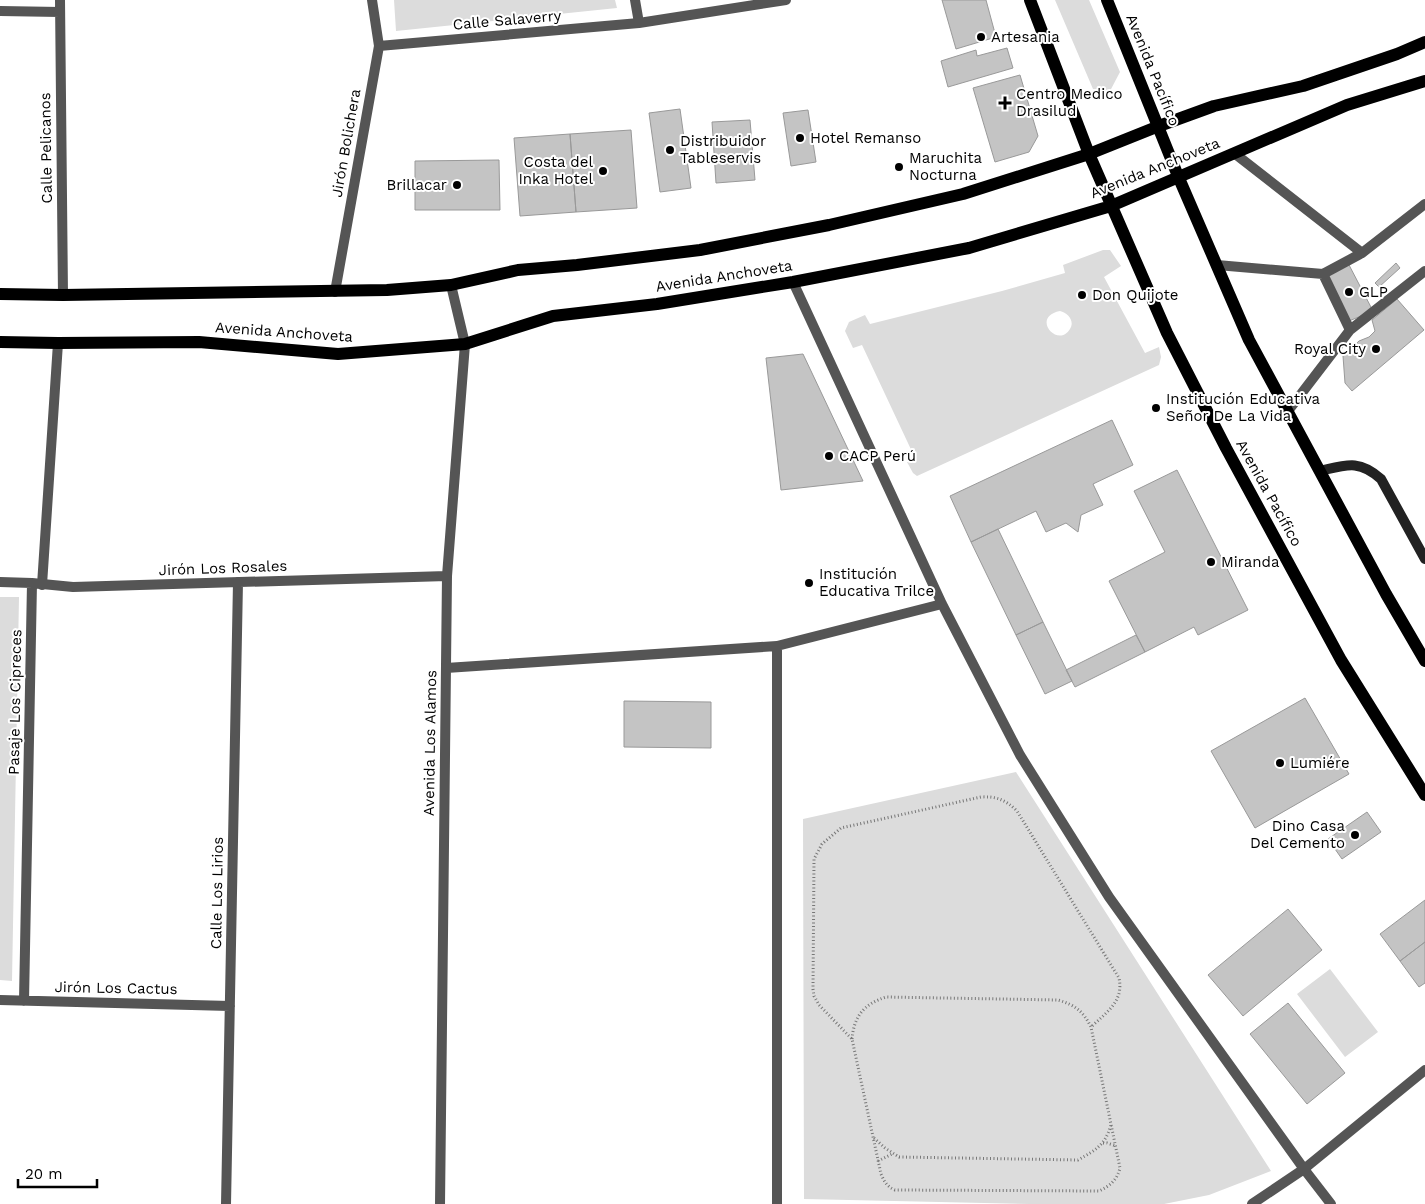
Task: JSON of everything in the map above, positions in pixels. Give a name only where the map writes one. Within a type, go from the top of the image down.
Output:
[{"type":"main road","name":"Avenida Pacífico","points":[[1030,0],[1088,154],[1167,334],[1226,448],[1341,660],[1425,794]]},
{"type":"main road","name":"Avenida Pacífico","points":[[1107,0],[1178,176],[1249,340],[1386,594],[1425,661]]},
{"type":"main road","name":"Avenida Anchoveta","points":[[0,294],[335,292],[451,286],[518,270],[700,250],[829,225],[963,194],[1088,154],[1214,106],[1304,86],[1397,54],[1425,42]]},
{"type":"main road","name":"Avenida Anchoveta","points":[[0,342],[200,342],[338,354],[465,344],[553,316],[657,304],[793,282],[969,248],[1111,206],[1347,105],[1425,82]]},
{"type":"street","name":"Calle Pelicanos","points":[[60,0],[63,295]]},
{"type":"street","name":"Jirón Bolichera","points":[[335,292],[379,46],[372,0]]},
{"type":"street","points":[[635,0],[640,23]]},
{"type":"street","name":"Calle Salaverry","points":[[379,46],[640,23],[786,0]]},
{"type":"street","points":[[0,11],[60,12]]},
{"type":"street","points":[[1234,153],[1362,253]]},
{"type":"street","points":[[1217,265],[1323,274],[1362,253],[1425,204]]},
{"type":"street","points":[[1288,411],[1350,330],[1425,272]]},
{"type":"street","points":[[1323,274],[1350,330]]},
{"type":"street","points":[[793,282],[942,604],[1020,755],[1109,897],[1331,1204]]},
{"type":"street","name":"Avenida Los Alamos","points":[[440,1204],[447,576],[465,344],[451,286]]},
{"type":"street","name":"Pasaje Los Cipreces","points":[[24,1001],[37,584],[58,343]]},
{"type":"street","points":[[1320,471],[1354,465],[1366,468],[1381,479],[1425,559]]},
{"type":"street","name":"Jirón Los Rosales","points":[[0,582],[73,587],[447,576]]},
{"type":"street","name":"Calle Los Lirios","points":[[226,1204],[238,582]]},
{"type":"street","points":[[446,668],[777,646],[942,604]]},
{"type":"street","points":[[777,646],[778,1204]]},
{"type":"street","name":"Jirón Los Cactus","points":[[0,1000],[230,1006]]},
{"type":"street","points":[[1252,1204],[1304,1169],[1425,1070]]},
{"type":"path","points":[[852,1039],[819,1005],[814,996],[814,859],[818,851],[822,844],[842,828],[981,796],[1003,799],[1017,811],[1119,978],[1121,987],[1119,996],[1108,1011],[1091,1027]]},
{"type":"path","points":[[886,997],[1058,1000],[1071,1004],[1087,1019],[1091,1027],[1120,1168],[1118,1176],[1107,1188],[1099,1191],[895,1190],[890,1188],[884,1181],[878,1161],[852,1039],[853,1027],[858,1017],[868,1006],[886,997]]},
{"type":"path","points":[[873,1138],[893,1154],[899,1156],[1078,1160],[1094,1151],[1102,1143],[1108,1136],[1111,1124]]},
{"type":"path","points":[[1102,1143],[1116,1146]]},
{"type":"path","points":[[878,1161],[893,1154]]},
{"type":"shaded area","points":[[394,0],[615,0],[617,8],[396,31]]},
{"type":"shaded area","points":[[1055,0],[1089,0],[1120,72],[1110,91],[1093,89]]},
{"type":"shaded area","points":[[1103,250],[1110,250],[1121,266],[1104,277],[1145,353],[1159,347],[1161,357],[1159,365],[917,476],[913,473],[907,462],[915,458],[862,345],[853,348],[845,331],[849,322],[865,315],[870,324],[1002,291],[1065,273],[1063,265]],"holes":[[[1063,312],[1071,320],[1070,329],[1065,334],[1054,334],[1049,330],[1047,319],[1051,314]]]},
{"type":"shaded area","points":[[0,597],[19,597],[12,981],[0,980]]},
{"type":"shaded area","points":[[1016,772],[1271,1171],[1209,1195],[1164,1204],[1030,1204],[804,1199],[803,819]]},
{"type":"shaded area","points":[[1330,969],[1378,1032],[1345,1057],[1297,994]]},
{"type":"building","points":[[942,0],[986,0],[996,37],[956,49]]},
{"type":"building","points":[[1007,48],[1013,68],[948,87],[941,61],[976,50],[977,56]]},
{"type":"building","points":[[1020,75],[1038,136],[1029,152],[995,162],[973,88]]},
{"type":"building","name":"Distribuidor Tableservis","points":[[680,109],[691,188],[660,192],[649,113]]},
{"type":"building","name":"Hotel Remanso","points":[[808,110],[816,162],[791,166],[783,113]]},
{"type":"building","points":[[750,120],[755,180],[716,183],[712,122]]},
{"type":"building","name":"Costa del Inka Hotel","points":[[631,130],[637,208],[576,212],[570,134]]},
{"type":"building","points":[[570,134],[576,212],[520,216],[514,138]]},
{"type":"building","name":"Brillacar","points":[[499,160],[500,210],[415,210],[415,161]]},
{"type":"building","name":"GLP","points":[[1348,263],[1373,311],[1349,321],[1326,274]]},
{"type":"building","points":[[1396,263],[1400,268],[1379,287],[1375,283]]},
{"type":"building","name":"Royal City","points":[[1397,299],[1424,330],[1352,391],[1345,383],[1343,356],[1359,341],[1369,337],[1375,331],[1372,320]]},
{"type":"building","points":[[803,354],[863,481],[781,490],[766,358]]},
{"type":"building","points":[[1112,420],[1133,465],[1093,484],[1103,505],[1081,515],[1078,532],[1066,523],[1046,532],[1036,511],[971,542],[950,496]]},
{"type":"building","points":[[1177,470],[1248,610],[1198,635],[1194,627],[1145,652],[1109,581],[1165,552],[1134,491]]},
{"type":"building","points":[[998,529],[1043,622],[1016,635],[971,542]]},
{"type":"building","points":[[1043,622],[1072,681],[1045,694],[1016,635]]},
{"type":"building","points":[[1136,635],[1145,652],[1075,687],[1066,670]]},
{"type":"building","name":"Lumiére","points":[[1305,698],[1349,774],[1255,828],[1211,751]]},
{"type":"building","points":[[624,701],[711,702],[711,748],[624,747]]},
{"type":"building","name":"Dino Casa Del Cemento","points":[[1367,812],[1381,832],[1342,859],[1328,839]]},
{"type":"building","points":[[1425,900],[1425,942],[1400,961],[1380,934]]},
{"type":"building","points":[[1288,909],[1322,950],[1243,1016],[1208,975]]},
{"type":"building","points":[[1425,942],[1425,983],[1419,987],[1400,961]]},
{"type":"building","points":[[1288,1003],[1345,1073],[1307,1104],[1250,1034]]},
{"type":"place","name":"Artesania","points":[[981,37]]},
{"type":"place","name":"Centro Medico Drasilud","points":[[1005,103]]},
{"type":"place","name":"Hotel Remanso","points":[[800,138]]},
{"type":"place","name":"Distribuidor Tableservis","points":[[670,150]]},
{"type":"place","name":"Maruchita Nocturna","points":[[899,167]]},
{"type":"place","name":"Costa del Inka Hotel","points":[[603,171]]},
{"type":"place","name":"Brillacar","points":[[457,185]]},
{"type":"place","name":"GLP","points":[[1349,292]]},
{"type":"place","name":"Don Quijote","points":[[1082,295]]},
{"type":"place","name":"Royal City","points":[[1376,349]]},
{"type":"place","name":"Institución Educativa Señor De La Vida","points":[[1156,408]]},
{"type":"place","name":"CACP Perú","points":[[829,456]]},
{"type":"place","name":"Miranda","points":[[1211,562]]},
{"type":"place","name":"Institución Educativa Trilce","points":[[809,583]]},
{"type":"place","name":"Lumiére","points":[[1280,763]]},
{"type":"place","name":"Dino Casa Del Cemento","points":[[1355,835]]}]
